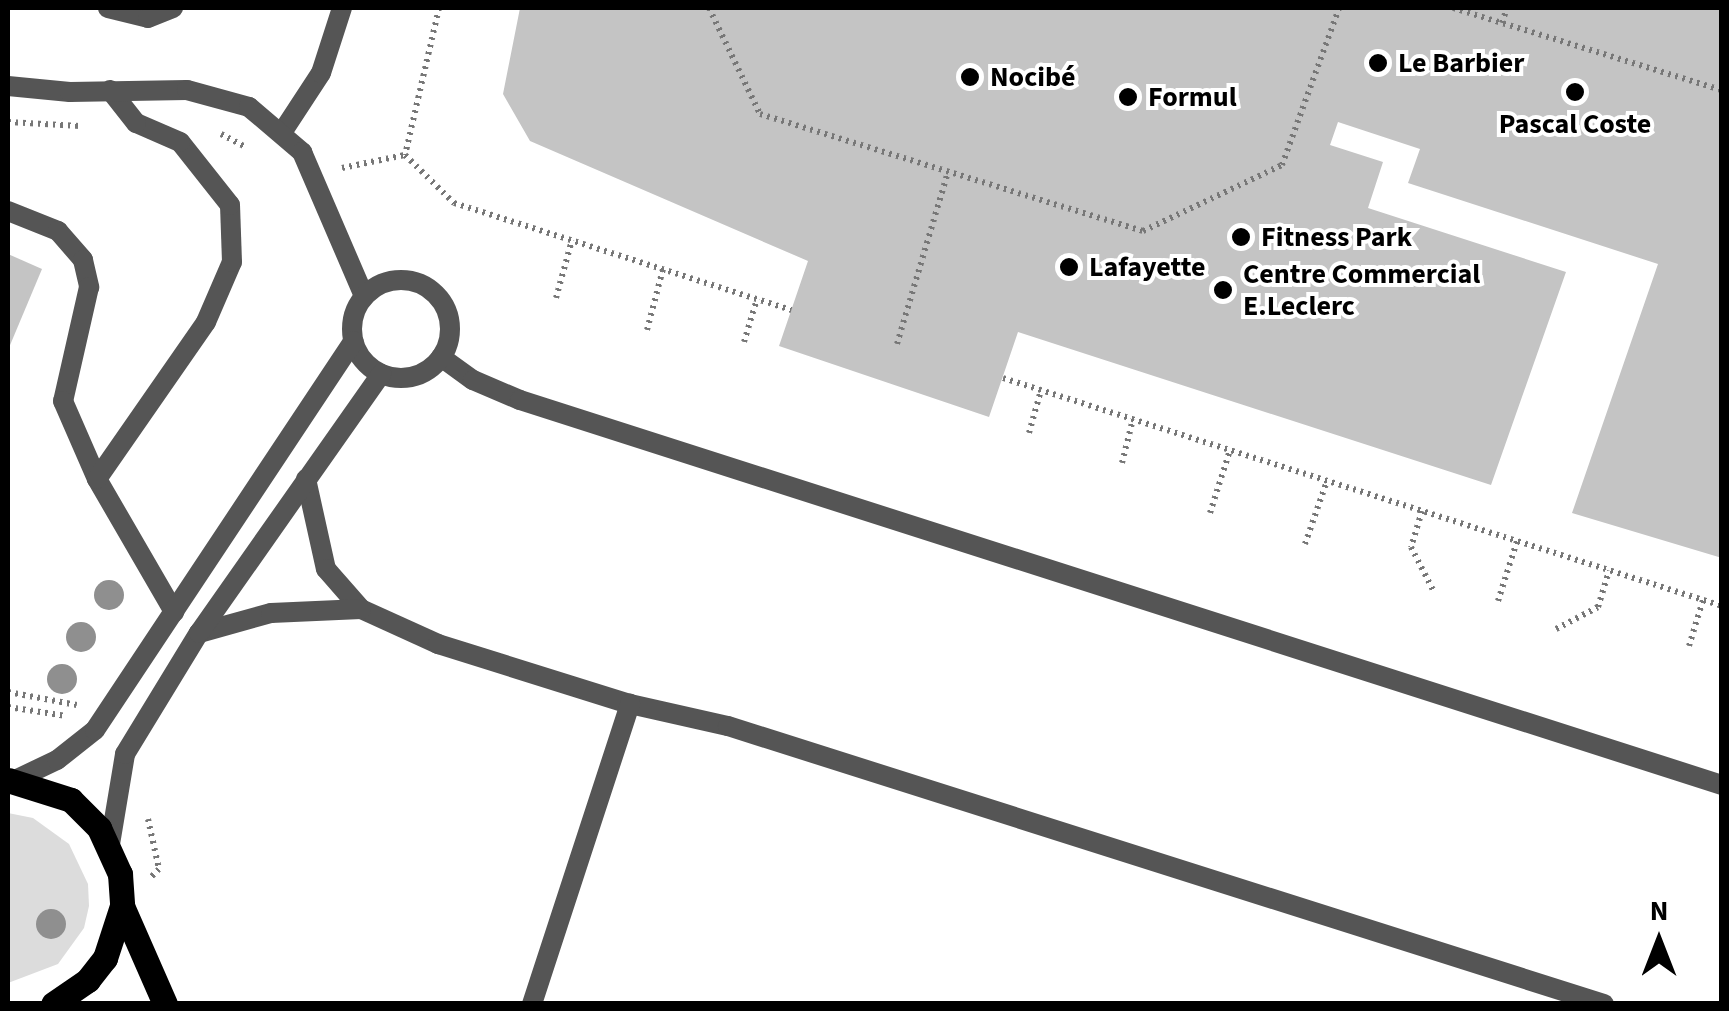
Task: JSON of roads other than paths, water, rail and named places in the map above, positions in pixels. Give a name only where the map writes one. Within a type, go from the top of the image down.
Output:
[{"type":"main road","points":[[11,780],[71,800],[110,844],[122,906],[165,1004]]},
{"type":"main road","points":[[53,1004],[88,980],[106,958],[122,906]]},
{"type":"street","points":[[108,8],[148,18],[173,8]]},
{"type":"street","points":[[283,131],[321,73],[342,8]]},
{"type":"street","points":[[8,86],[218,96],[283,131],[315,174],[364,296]]},
{"type":"street","points":[[96,479],[206,322],[232,262],[230,205],[180,142],[136,123],[110,90]]},
{"type":"street","points":[[8,211],[58,230],[83,260],[89,288],[63,401],[96,479],[174,612]]},
{"type":"street","points":[[392,281],[408,281],[437,296],[450,326],[442,356],[415,376],[381,374],[363,361],[351,326],[364,296],[392,281]]},
{"type":"street","points":[[11,780],[95,730],[353,341]]},
{"type":"street","points":[[442,356],[473,380],[520,400],[1722,784]]},
{"type":"street","points":[[110,844],[125,754],[198,633],[381,374]]},
{"type":"street","points":[[306,479],[326,569],[361,610],[438,644],[630,704],[728,726],[1604,1004]]},
{"type":"street","points":[[198,633],[271,613],[361,610]]},
{"type":"street","points":[[532,1003],[630,704]]},
{"type":"place","name":"Le Barbier","points":[[1378,63]]},
{"type":"place","name":"Nocibé","points":[[970,77]]},
{"type":"place","name":"Pascal Coste","points":[[1575,92]]},
{"type":"place","name":"Formul","points":[[1128,97]]},
{"type":"place","name":"Fitness Park","points":[[1241,237]]},
{"type":"place","name":"Lafayette","points":[[1069,267]]},
{"type":"place","name":"Centre Commercial E.Leclerc","points":[[1223,290]]}]
